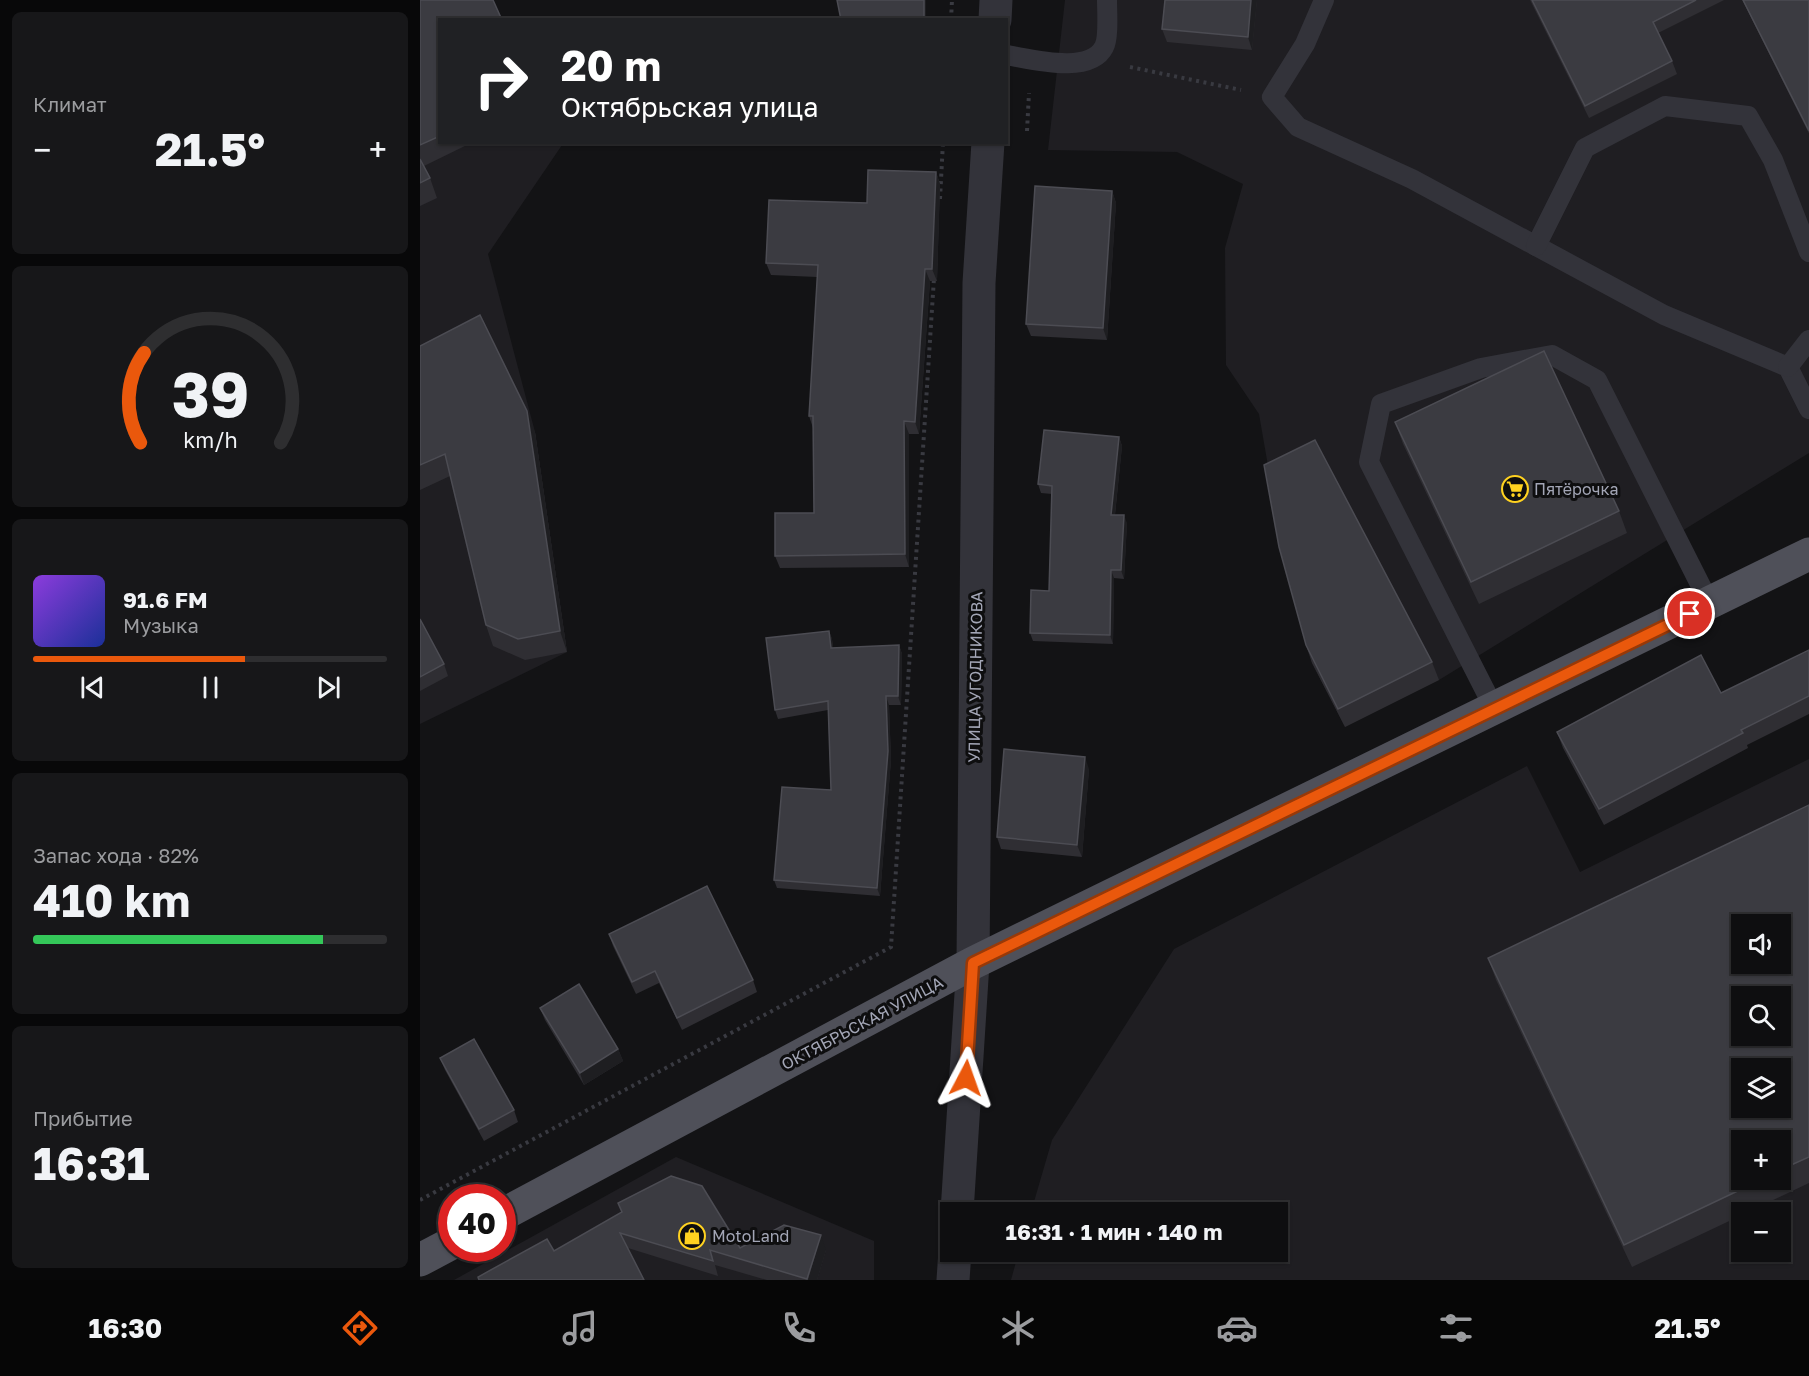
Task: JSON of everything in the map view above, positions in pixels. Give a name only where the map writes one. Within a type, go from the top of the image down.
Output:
[{"type":"main road","name":"ОКТЯБРЬСКАЯ УЛИЦА","points":[[516,1208],[973,963],[1809,554]]},
{"type":"main road","points":[[420,1260],[438,1250]]},
{"type":"street","points":[[995,18],[996,0]]},
{"type":"street","name":"УЛИЦА УГОДНИКОВА","points":[[958,1202],[973,963],[979,283],[987,144]]},
{"type":"street","points":[[953,1280],[954,1262]]},
{"type":"lane","points":[[1008,56],[1072,64],[1094,59],[1105,46],[1107,0]]},
{"type":"lane","points":[[1324,0],[1305,44],[1272,97],[1298,127],[1412,179],[1664,315],[1788,367],[1809,409]]},
{"type":"lane","points":[[1536,246],[1585,148],[1665,106],[1748,116],[1773,160],[1809,252]]},
{"type":"lane","points":[[1788,367],[1809,340]]},
{"type":"lane","points":[[1494,708],[1369,462],[1381,404],[1481,368],[1551,355],[1597,380],[1710,604]]},
{"type":"path","points":[[951,18],[952,0]]},
{"type":"path","points":[[1094,59],[1272,97]]},
{"type":"path","points":[[939,202],[943,144]]},
{"type":"path","points":[[420,1200],[891,947],[935,273]]},
{"type":"shaded area","points":[[420,0],[438,18],[438,144],[562,145],[488,254],[535,432],[567,652],[420,724]]},
{"type":"shaded area","points":[[1065,0],[1742,0],[1809,134],[1809,453],[1439,680],[1345,727],[1312,663],[1285,564],[1259,414],[1226,365],[1225,248],[1243,184],[1177,152],[1048,150]]},
{"type":"shaded area","points":[[1809,759],[1809,1280],[1011,1280],[1016,1262],[1288,1262],[1288,1202],[1034,1202],[1052,1140],[1174,949],[1527,766],[1580,872]]},
{"type":"shaded area","points":[[676,1157],[874,1241],[874,1280],[454,1280],[486,1262],[516,1262],[516,1246]]},
{"type":"building","points":[[420,0],[493,0],[501,18],[438,18],[438,137],[420,145]]},
{"type":"building","points":[[837,0],[924,0],[924,18],[841,18]]},
{"type":"building","points":[[1165,0],[1251,0],[1248,37],[1162,29]]},
{"type":"building","points":[[1532,0],[1696,0],[1653,22],[1672,61],[1585,106]]},
{"type":"building","points":[[1743,0],[1809,0],[1809,131]]},
{"type":"building","points":[[420,159],[430,178],[420,183]]},
{"type":"building","points":[[868,170],[936,172],[932,269],[925,269],[915,422],[904,421],[905,554],[775,556],[775,513],[814,513],[813,416],[809,416],[818,265],[766,263],[769,200],[867,203]]},
{"type":"building","points":[[1035,186],[1112,191],[1103,328],[1026,324]]},
{"type":"building","points":[[480,315],[527,411],[560,631],[518,639],[486,625],[445,454],[420,465],[420,346]]},
{"type":"building","name":"Пятёрочка","points":[[1544,351],[1619,511],[1471,582],[1395,422]]},
{"type":"building","points":[[1044,430],[1119,437],[1111,515],[1124,515],[1121,570],[1111,570],[1110,635],[1030,633],[1031,590],[1049,591],[1052,486],[1038,484]]},
{"type":"building","points":[[1315,440],[1432,662],[1338,709],[1306,645],[1279,547],[1264,465]]},
{"type":"building","points":[[420,619],[444,664],[420,677]]},
{"type":"building","points":[[829,631],[831,648],[899,645],[898,696],[886,696],[888,751],[877,888],[774,880],[782,787],[831,790],[828,701],[775,710],[766,638]]},
{"type":"building","points":[[1809,650],[1809,696],[1741,730],[1743,733],[1599,809],[1557,732],[1701,655],[1721,693]]},
{"type":"building","points":[[1004,749],[1085,757],[1077,845],[997,837]]},
{"type":"building","points":[[1809,805],[1809,1157],[1791,1165],[1791,1130],[1731,1130],[1731,1190],[1740,1190],[1624,1245],[1488,958]]},
{"type":"building","points":[[707,886],[753,980],[677,1018],[655,971],[632,982],[609,934]]},
{"type":"building","points":[[579,984],[618,1049],[580,1073],[540,1008]]},
{"type":"building","points":[[474,1039],[514,1110],[479,1129],[440,1058]]},
{"type":"building","points":[[671,1176],[702,1186],[740,1248],[784,1225],[821,1235],[807,1279],[710,1250],[713,1261],[620,1233],[644,1280],[479,1280],[478,1277],[505,1262],[516,1262],[516,1256],[547,1239],[554,1251],[622,1212],[618,1203]]},
{"type":"place","name":"Пятёрочка","points":[[1515,489]]},
{"type":"place","name":"MotoLand","points":[[692,1236]]},
{"type":"route","points":[[966,1078],[973,963],[1690,614]]}]
